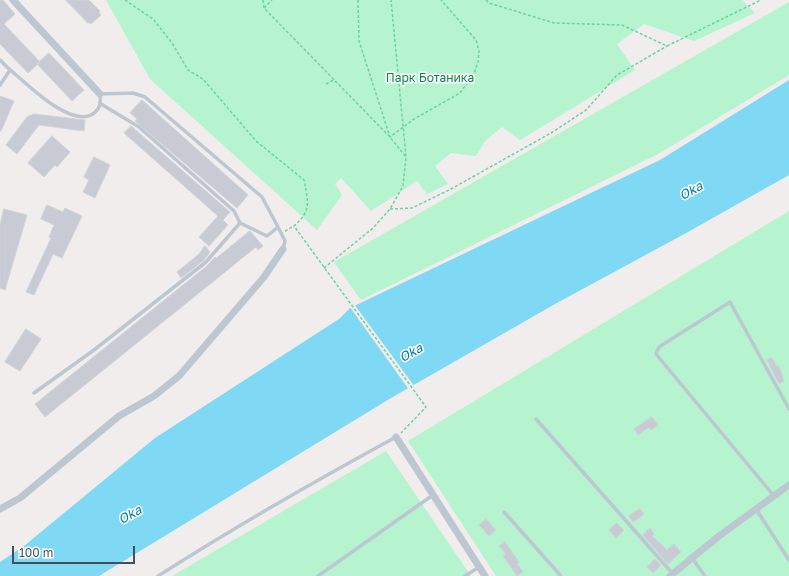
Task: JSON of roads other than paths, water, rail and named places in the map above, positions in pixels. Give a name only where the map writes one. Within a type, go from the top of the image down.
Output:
[{"type":"street","points":[[13,0],[100,94]]},
{"type":"street","points":[[0,509],[20,498],[118,416],[154,396],[179,376],[264,277],[283,249]]},
{"type":"street","points":[[396,437],[485,576]]},
{"type":"street","points":[[672,575],[692,558],[789,485]]},
{"type":"lane","points":[[0,60],[57,109],[72,115],[88,116],[96,112],[101,104],[100,94],[133,93],[145,97],[262,197],[284,241],[283,249]]},
{"type":"lane","points":[[0,85],[10,70]]},
{"type":"lane","points":[[101,104],[139,127],[234,210],[240,223],[267,236],[278,227]]},
{"type":"lane","points":[[34,393],[94,350],[206,262],[240,223]]},
{"type":"lane","points":[[774,496],[656,354],[659,347],[730,302],[789,409]]},
{"type":"lane","points":[[536,420],[672,575]]},
{"type":"lane","points":[[158,576],[234,528],[396,437]]},
{"type":"lane","points":[[318,576],[433,495]]},
{"type":"lane","points":[[756,509],[789,560]]},
{"type":"lane","points":[[504,512],[561,576]]},
{"type":"lane","points":[[692,558],[705,576]]},
{"type":"lane","points":[[465,576],[479,567]]},
{"type":"water","name":"Oka","points":[[789,80],[789,175],[555,304],[391,398],[99,576],[0,576],[0,562],[24,546],[155,438],[339,319],[350,308],[660,160]]},
{"type":"park label","name":"Парк Ботаника","points":[[430,78]]}]
